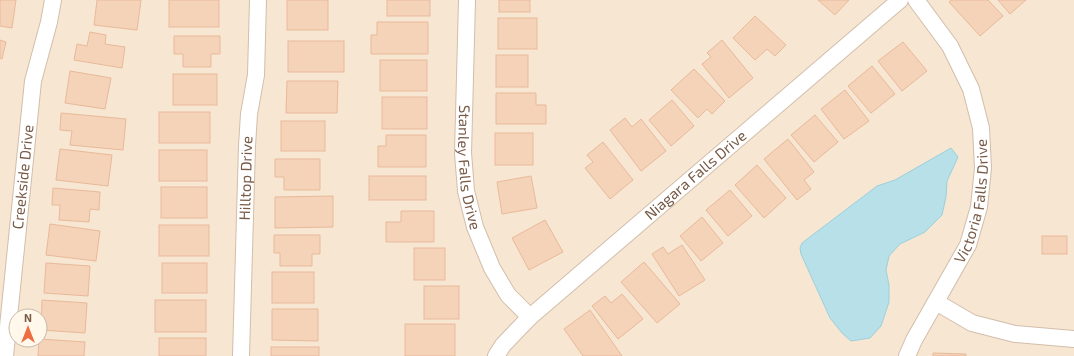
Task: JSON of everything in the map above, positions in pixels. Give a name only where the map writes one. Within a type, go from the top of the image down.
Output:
[{"type":"street","name":"Creekside Drive","points":[[5,356],[33,82],[49,22],[53,0]]},
{"type":"street","name":"Hilltop Drive","points":[[241,356],[247,146],[249,114],[256,75],[258,0]]},
{"type":"street","name":"Stanley Falls Drive","points":[[467,0],[463,153],[466,191],[475,227],[492,268],[508,295],[530,317]]},
{"type":"street","name":"Niagara Falls Drive","points":[[496,356],[503,345],[530,317],[900,0]]},
{"type":"street","name":"Victoria Falls Drive","points":[[907,356],[914,340],[968,245],[979,207],[983,168],[981,128],[971,89],[950,46],[916,0]]},
{"type":"street","points":[[936,302],[972,323],[1015,334],[1074,339]]},
{"type":"shaded area","points":[[0,0],[1074,0],[1074,356],[0,356]]},
{"type":"water","points":[[951,148],[958,157],[947,181],[946,197],[942,215],[925,232],[900,244],[889,256],[886,270],[889,285],[889,302],[881,326],[870,338],[851,341],[842,333],[830,318],[801,254],[800,248],[802,243],[877,186],[895,180]]},
{"type":"building","points":[[0,0],[16,0],[12,28],[0,26]]},
{"type":"building","points":[[97,0],[141,0],[137,30],[94,25]]},
{"type":"building","points":[[169,0],[219,0],[219,27],[169,27]]},
{"type":"building","points":[[287,0],[328,0],[328,30],[287,30]]},
{"type":"building","points":[[387,0],[430,0],[430,16],[387,16]]},
{"type":"building","points":[[499,0],[530,0],[530,12],[499,12]]},
{"type":"building","points":[[818,0],[849,0],[835,15]]},
{"type":"building","points":[[951,0],[988,0],[1003,16],[980,36],[949,2]]},
{"type":"building","points":[[998,0],[1026,0],[1010,14]]},
{"type":"building","points":[[755,16],[786,45],[775,56],[767,49],[755,60],[733,38]]},
{"type":"building","points":[[498,18],[537,18],[537,49],[498,49]]},
{"type":"building","points":[[377,22],[428,22],[428,54],[371,54],[371,35],[377,35]]},
{"type":"building","points":[[90,32],[106,35],[105,44],[125,47],[122,68],[74,60],[77,44],[87,46]]},
{"type":"building","points":[[174,36],[220,36],[220,54],[211,54],[211,67],[183,67],[183,54],[174,54]]},
{"type":"building","points":[[0,40],[6,42],[2,59],[0,58]]},
{"type":"building","points":[[722,40],[753,78],[729,98],[702,64],[711,57],[707,53]]},
{"type":"building","points":[[288,41],[344,41],[344,72],[288,72]]},
{"type":"building","points":[[903,42],[927,71],[902,91],[878,61]]},
{"type":"building","points":[[496,55],[528,55],[528,87],[496,87]]},
{"type":"building","points":[[380,60],[427,60],[427,91],[380,91]]},
{"type":"building","points":[[872,66],[895,94],[871,113],[848,86]]},
{"type":"building","points":[[694,69],[725,101],[712,114],[707,109],[698,118],[671,90]]},
{"type":"building","points":[[70,71],[111,78],[105,109],[65,103]]},
{"type":"building","points":[[173,74],[217,74],[217,105],[173,105]]},
{"type":"building","points":[[287,81],[338,81],[337,113],[286,113]]},
{"type":"building","points":[[845,90],[869,121],[844,139],[821,109]]},
{"type":"building","points":[[496,93],[536,93],[536,105],[546,105],[546,124],[496,124]]},
{"type":"building","points":[[382,97],[427,97],[427,129],[382,129]]},
{"type":"building","points":[[672,100],[694,126],[671,146],[649,120]]},
{"type":"building","points":[[159,112],[210,112],[210,143],[159,143]]},
{"type":"building","points":[[61,113],[126,119],[123,150],[70,145],[72,131],[60,130]]},
{"type":"building","points":[[815,115],[838,142],[814,162],[791,135]]},
{"type":"building","points":[[625,118],[632,127],[641,119],[666,151],[641,171],[610,130]]},
{"type":"building","points":[[281,121],[325,121],[325,151],[281,151]]},
{"type":"building","points":[[495,133],[533,133],[533,165],[495,165]]},
{"type":"building","points":[[386,135],[426,135],[426,167],[378,167],[378,146],[386,146]]},
{"type":"building","points":[[788,139],[814,172],[804,180],[811,189],[797,200],[764,159]]},
{"type":"building","points":[[603,142],[633,180],[610,199],[585,168],[593,162],[587,155]]},
{"type":"building","points":[[60,149],[112,155],[108,186],[56,180]]},
{"type":"building","points":[[159,150],[207,150],[207,181],[159,181]]},
{"type":"building","points":[[275,159],[320,159],[320,190],[284,190],[284,177],[275,177]]},
{"type":"building","points":[[757,165],[786,198],[764,218],[735,185]]},
{"type":"building","points":[[369,176],[426,176],[426,200],[369,200]]},
{"type":"building","points":[[531,176],[537,208],[502,214],[497,182]]},
{"type":"building","points":[[161,187],[207,187],[207,218],[161,218]]},
{"type":"building","points":[[53,188],[100,192],[99,210],[90,209],[89,222],[59,220],[60,205],[52,205]]},
{"type":"building","points":[[730,190],[752,216],[728,236],[706,210]]},
{"type":"building","points":[[333,196],[333,227],[275,228],[275,197]]},
{"type":"building","points":[[401,211],[434,211],[434,242],[386,242],[386,222],[401,222]]},
{"type":"building","points":[[702,217],[723,243],[701,261],[680,236]]},
{"type":"building","points":[[545,220],[563,252],[529,270],[512,238]]},
{"type":"building","points":[[50,224],[100,231],[96,261],[46,255]]},
{"type":"building","points":[[159,225],[209,225],[209,256],[159,256]]},
{"type":"building","points":[[274,235],[320,235],[320,254],[312,254],[312,266],[280,266],[280,253],[274,253]]},
{"type":"building","points":[[1042,236],[1067,236],[1067,254],[1042,254]]},
{"type":"building","points":[[682,245],[705,280],[679,296],[652,254],[663,247],[668,254]]},
{"type":"building","points":[[414,248],[445,248],[445,280],[414,280]]},
{"type":"building","points":[[644,262],[680,304],[657,323],[621,282]]},
{"type":"building","points":[[46,263],[90,266],[88,296],[44,293]]},
{"type":"building","points":[[162,263],[207,263],[207,293],[162,293]]},
{"type":"building","points":[[272,272],[314,272],[314,303],[272,303]]},
{"type":"building","points":[[424,286],[459,286],[459,319],[424,319]]},
{"type":"building","points":[[622,294],[643,319],[618,339],[592,306],[605,296],[611,303]]},
{"type":"building","points":[[42,300],[87,303],[85,333],[48,330],[48,308],[42,308]]},
{"type":"building","points":[[155,300],[206,300],[206,332],[155,332]]},
{"type":"building","points":[[272,309],[318,309],[318,341],[272,340]]},
{"type":"building","points":[[590,310],[622,356],[583,356],[564,329]]},
{"type":"building","points":[[405,324],[455,324],[455,356],[405,356]]},
{"type":"building","points":[[159,338],[206,338],[206,356],[159,356]]},
{"type":"building","points":[[48,340],[85,342],[84,356],[38,356],[38,348],[48,348]]},
{"type":"building","points":[[271,347],[319,347],[319,356],[271,356]]},
{"type":"building","points":[[933,353],[966,354],[966,356],[933,356]]}]
